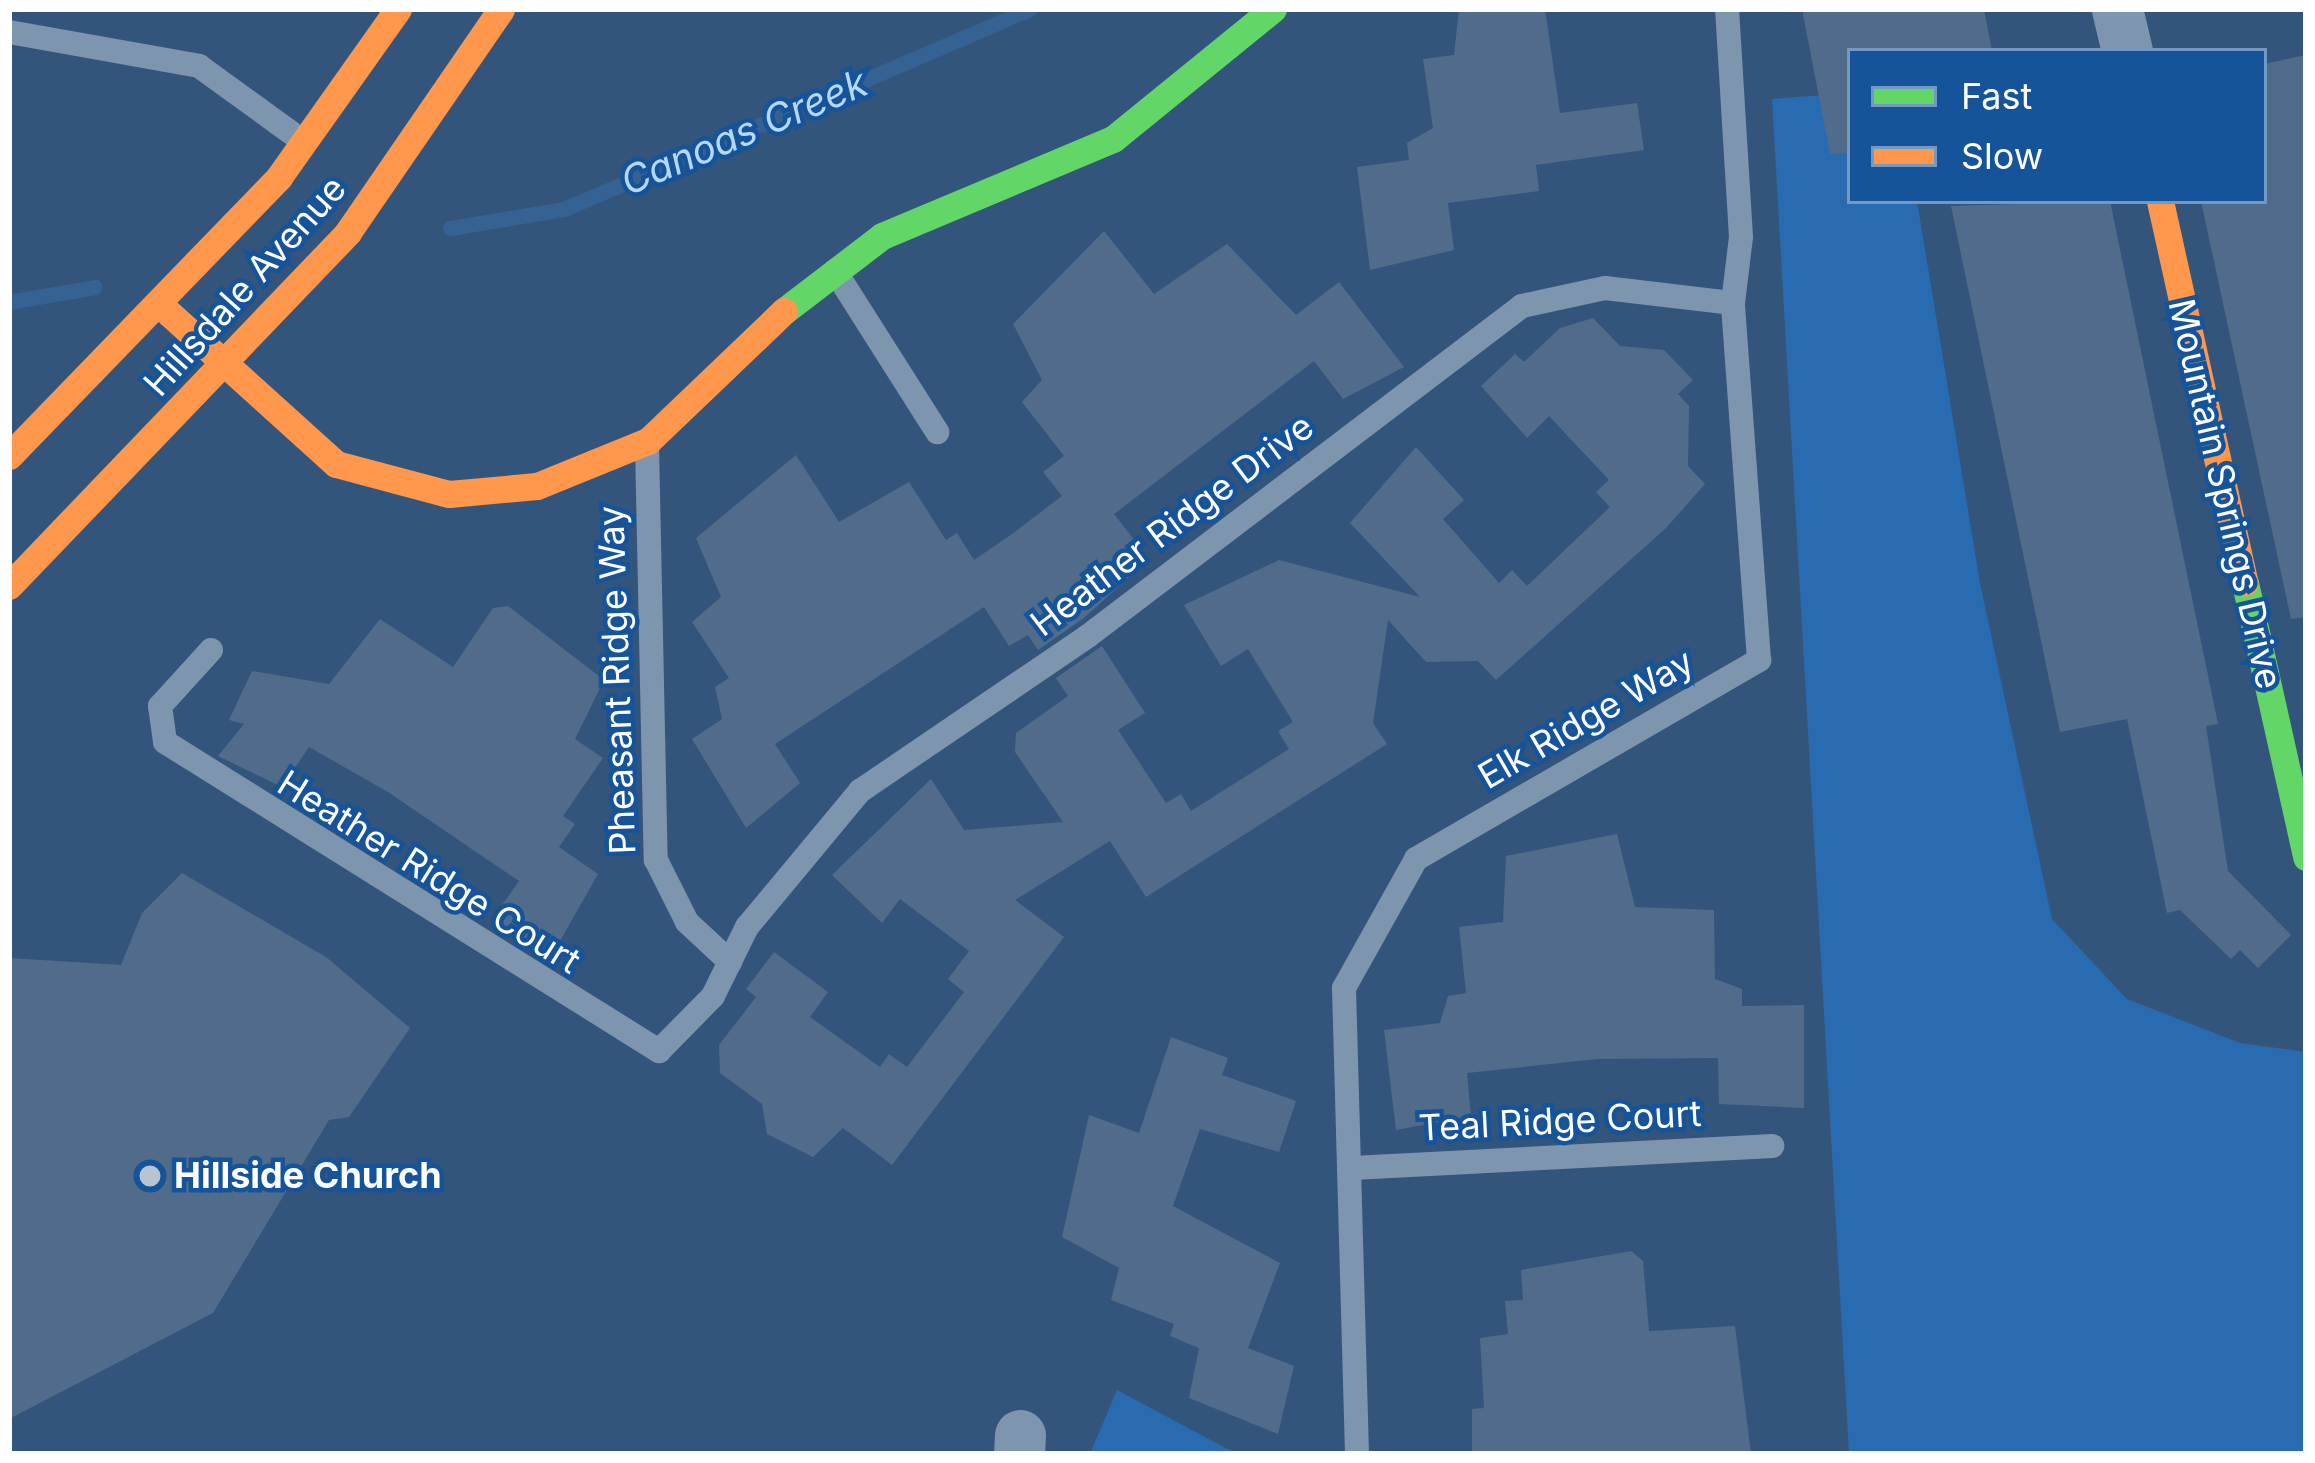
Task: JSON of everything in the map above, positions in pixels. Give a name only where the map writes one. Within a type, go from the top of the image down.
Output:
[{"type":"street","name":"Hillsdale Avenue","points":[[9,455],[160,305],[305,143],[398,9]]},
{"type":"street","name":"Hillsdale Avenue","points":[[9,586],[223,368],[407,157],[501,9]]},
{"type":"street","points":[[160,305],[223,368],[336,464],[405,489],[537,486],[647,441],[833,269],[932,209],[1113,140],[1273,9]]},
{"type":"street","points":[[2117,9],[2126,48]]},
{"type":"street","name":"Mountain Springs Drive","points":[[2161,204],[2306,857]]},
{"type":"lane","name":"Elk Ridge Way","points":[[1358,1454],[1344,988],[1416,859],[1759,660],[1733,303],[1741,237],[1727,9]]},
{"type":"lane","points":[[9,32],[199,66],[305,143]]},
{"type":"lane","points":[[833,269],[938,432]]},
{"type":"lane","name":"Heather Ridge Drive","points":[[730,962],[860,791],[1088,636],[1522,306],[1604,288],[1733,303]]},
{"type":"lane","name":"Pheasant Ridge Way","points":[[647,441],[656,860],[687,922],[730,962]]},
{"type":"lane","name":"Heather Ridge Court","points":[[212,650],[160,706],[165,742],[645,1051],[670,1044],[730,962]]},
{"type":"lane","name":"Teal Ridge Court","points":[[1353,1168],[1772,1146]]},
{"type":"shaded area","points":[[1847,93],[1847,204],[1917,204],[1980,583],[2052,919],[2127,999],[2240,1043],[2306,1052],[2306,1454],[1849,1454],[1772,99]]},
{"type":"shaded area","points":[[1117,1390],[1237,1454],[1090,1454]]},
{"type":"building","points":[[1459,9],[1545,9],[1560,113],[1637,103],[1644,150],[1536,165],[1539,191],[1448,203],[1454,250],[1370,270],[1357,167],[1409,160],[1407,143],[1433,128],[1423,59],[1454,55]]},
{"type":"building","points":[[1802,9],[1984,9],[1991,48],[1847,48],[1847,152],[1830,154]]},
{"type":"building","points":[[2306,55],[2306,617],[2291,619],[2202,204],[2267,204],[2267,63]]},
{"type":"building","points":[[2111,204],[2218,724],[2206,726],[2228,871],[2291,935],[2258,968],[2240,950],[2231,959],[2180,910],[2167,913],[2127,719],[2060,732],[1951,206]]},
{"type":"building","points":[[1104,231],[1154,294],[1227,244],[1296,315],[1339,282],[1404,367],[1343,399],[1314,361],[1114,514],[1149,559],[1084,618],[1038,650],[1028,635],[1009,646],[984,607],[775,744],[800,783],[746,828],[692,739],[722,719],[715,687],[729,678],[692,622],[721,597],[696,538],[796,455],[839,522],[909,482],[946,540],[957,533],[974,560],[1012,534],[1062,496],[1043,472],[1064,456],[1022,402],[1042,380],[1013,324]]},
{"type":"building","points":[[1593,318],[1620,346],[1664,350],[1693,380],[1678,394],[1689,406],[1688,466],[1705,484],[1666,528],[1496,680],[1478,661],[1426,662],[1388,620],[1373,723],[1387,744],[1146,897],[1110,841],[1015,900],[1064,937],[892,1165],[843,1128],[813,1157],[767,1134],[762,1104],[720,1073],[719,1045],[756,997],[746,989],[774,952],[828,992],[810,1017],[880,1067],[889,1054],[907,1067],[964,992],[948,979],[969,951],[900,899],[882,923],[832,875],[931,779],[964,830],[1063,822],[1015,752],[1016,733],[1068,696],[1056,678],[1102,646],[1145,713],[1118,730],[1166,803],[1181,794],[1191,811],[1289,749],[1278,731],[1293,722],[1248,649],[1221,666],[1184,605],[1279,560],[1420,597],[1350,523],[1416,447],[1464,500],[1443,519],[1499,583],[1512,570],[1527,586],[1610,507],[1596,492],[1609,480],[1549,416],[1527,438],[1481,386],[1515,354],[1524,362],[1560,328]]},
{"type":"building","points":[[508,606],[604,680],[575,739],[603,758],[563,816],[575,824],[559,847],[598,874],[548,962],[493,918],[519,881],[388,792],[309,747],[282,787],[218,756],[244,724],[229,720],[252,671],[329,684],[380,619],[453,667],[493,608]]},
{"type":"building","points":[[1617,834],[1635,907],[1714,910],[1715,979],[1742,989],[1742,1006],[1804,1005],[1804,1108],[1719,1104],[1718,1058],[1597,1059],[1467,1073],[1471,1116],[1396,1130],[1384,1030],[1440,1023],[1448,996],[1466,993],[1459,927],[1503,922],[1506,856]]},
{"type":"building","name":"Hillside Church","points":[[182,873],[326,957],[410,1028],[349,1117],[329,1120],[213,1313],[9,1419],[9,958],[121,965],[142,913]]},
{"type":"building","points":[[1171,1037],[1228,1058],[1222,1075],[1296,1101],[1279,1152],[1200,1129],[1173,1206],[1280,1263],[1248,1348],[1294,1366],[1278,1434],[1189,1398],[1199,1348],[1170,1336],[1174,1324],[1111,1300],[1119,1268],[1062,1237],[1089,1115],[1139,1133]]},
{"type":"building","points":[[1631,1251],[1643,1261],[1649,1331],[1735,1326],[1751,1454],[1472,1454],[1472,1409],[1484,1408],[1480,1338],[1508,1334],[1505,1301],[1523,1300],[1521,1270]]},
{"type":"waterway","name":"Canoas Creek","points":[[450,228],[564,209],[1030,9]]},
{"type":"waterway","name":"Canoas Creek","points":[[9,302],[95,287]]},
{"type":"traffic: fast","points":[[784,311],[882,236],[1113,139],[1273,9]]},
{"type":"traffic: fast","points":[[2245,583],[2306,857]]},
{"type":"traffic: slow","points":[[9,456],[279,177],[398,9]]},
{"type":"traffic: slow","points":[[9,586],[348,232],[501,9]]},
{"type":"traffic: slow","points":[[2161,204],[2245,583]]},
{"type":"traffic: slow","points":[[160,305],[336,464],[449,494],[537,486],[648,441],[784,311]]},
{"type":"place","name":"Hillside Church","points":[[150,1176]]}]
